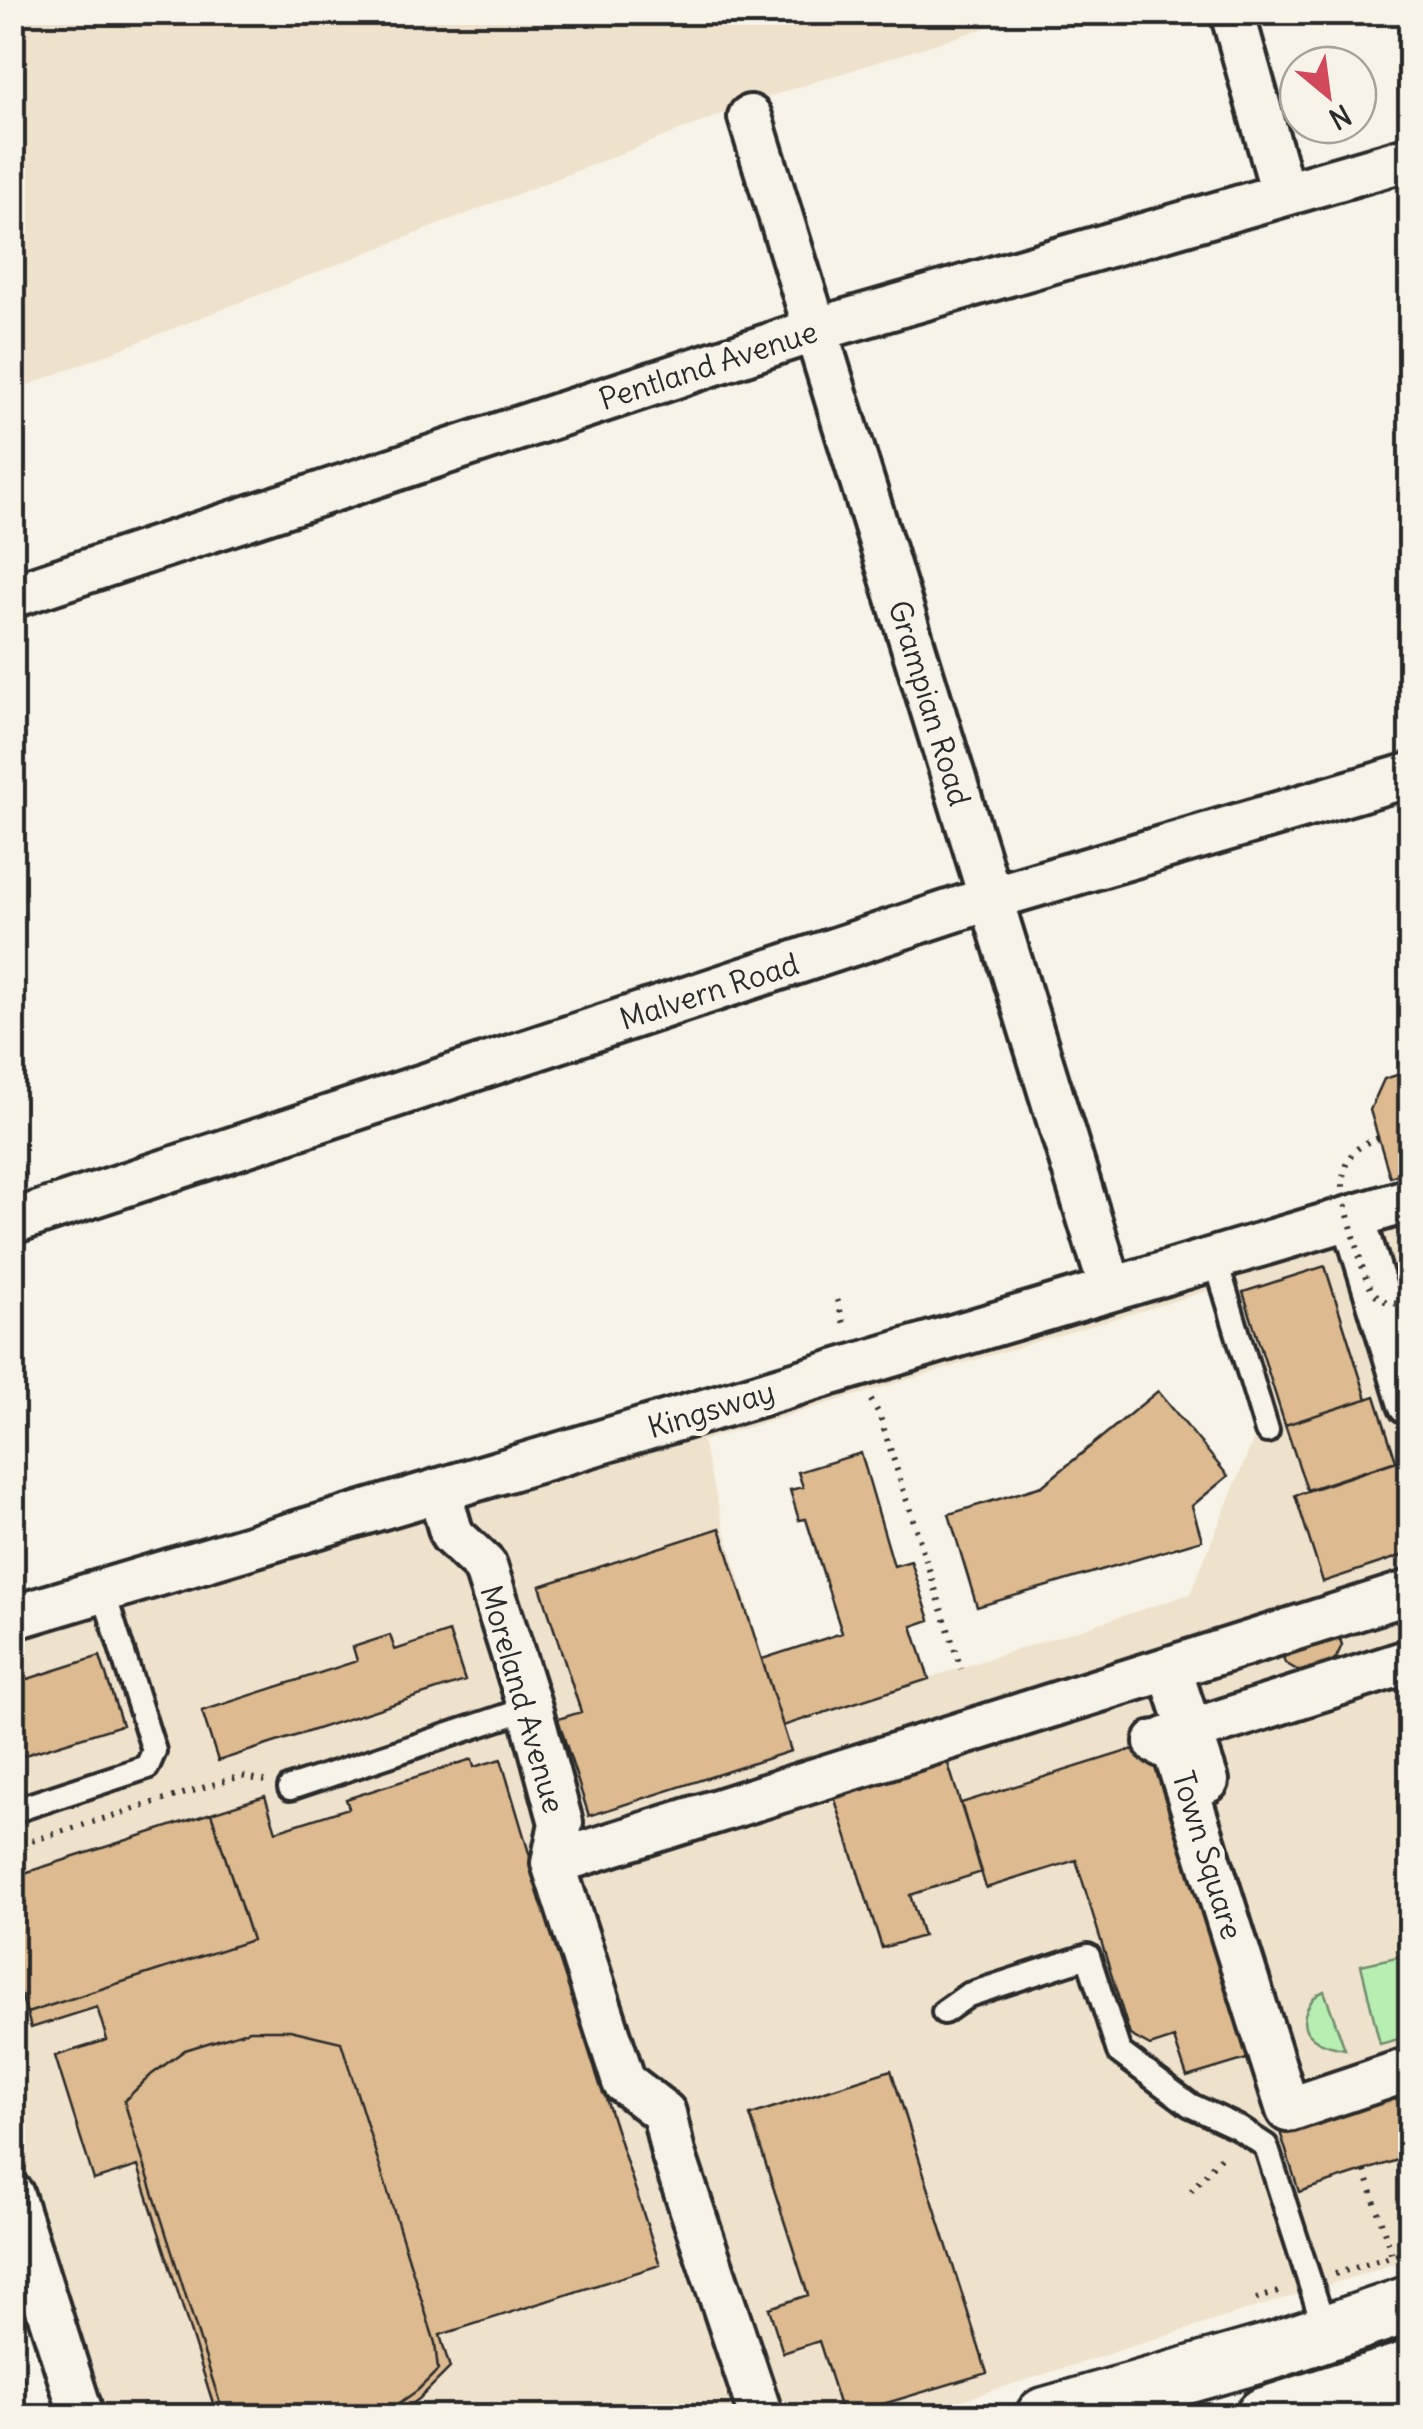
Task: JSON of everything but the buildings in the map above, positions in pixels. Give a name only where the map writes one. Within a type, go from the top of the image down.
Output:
[{"type":"street","points":[[1232,12],[1283,193]]},
{"type":"street","name":"Grampian Road","points":[[750,117],[1111,1290]]},
{"type":"street","name":"Pentland Avenue","points":[[12,596],[815,330],[1410,158]]},
{"type":"street","name":"Malvern Road","points":[[12,1222],[991,898],[1410,775]]},
{"type":"street","name":"Kingsway","points":[[12,1618],[1410,1200]]},
{"type":"street","points":[[1353,1217],[1410,1404]]},
{"type":"street","name":"Moreland Avenue","points":[[439,1490],[452,1535],[484,1566],[530,1708],[561,1823],[552,1863],[624,2082],[664,2112],[673,2153],[762,2416]]},
{"type":"street","points":[[552,1863],[1410,1592]]},
{"type":"street","name":"Town Square","points":[[1191,1731],[1406,1658]]},
{"type":"street","points":[[1170,1670],[1299,2099]]},
{"type":"street","points":[[1410,2060],[1299,2099],[1288,2110],[1410,2069]]},
{"type":"street","points":[[12,2195],[82,2416]]},
{"type":"street","points":[[1044,2416],[1326,2332],[1401,2280]]},
{"type":"street","points":[[1264,2416],[1410,2369]]},
{"type":"lane","points":[[1215,1258],[1266,1431]]},
{"type":"lane","points":[[22,1808],[146,1767],[154,1752],[103,1591]]},
{"type":"lane","points":[[290,1788],[530,1708]]},
{"type":"lane","points":[[944,2012],[968,1995],[1088,1956],[1120,2052],[1190,2105],[1238,2127],[1266,2146],[1326,2332]]},
{"type":"path","points":[[1378,1138],[1364,1142],[1346,1163],[1341,1192],[1369,1286],[1382,1299],[1397,1305],[1410,1301]]},
{"type":"path","points":[[837,1300],[868,1396],[879,1414],[961,1669]]},
{"type":"path","points":[[12,1847],[241,1776],[290,1788]]},
{"type":"path","points":[[1191,2191],[1224,2153]]},
{"type":"path","points":[[1365,2171],[1401,2280]]},
{"type":"shaded area","points":[[13,13],[997,13],[1000,23],[758,100],[13,391]]},
{"type":"shaded area","points":[[1410,1201],[1410,2259],[912,2416],[71,2416],[13,2234],[12,1599]],"holes":[[[1218,1288],[1259,1426],[1190,1594],[783,1725],[702,1441]]]},
{"type":"green space","points":[[1410,1954],[1410,2036],[1380,2044],[1361,1965]]},
{"type":"green space","points":[[1324,1991],[1345,2049],[1313,2038],[1305,2026],[1309,2006]]}]
